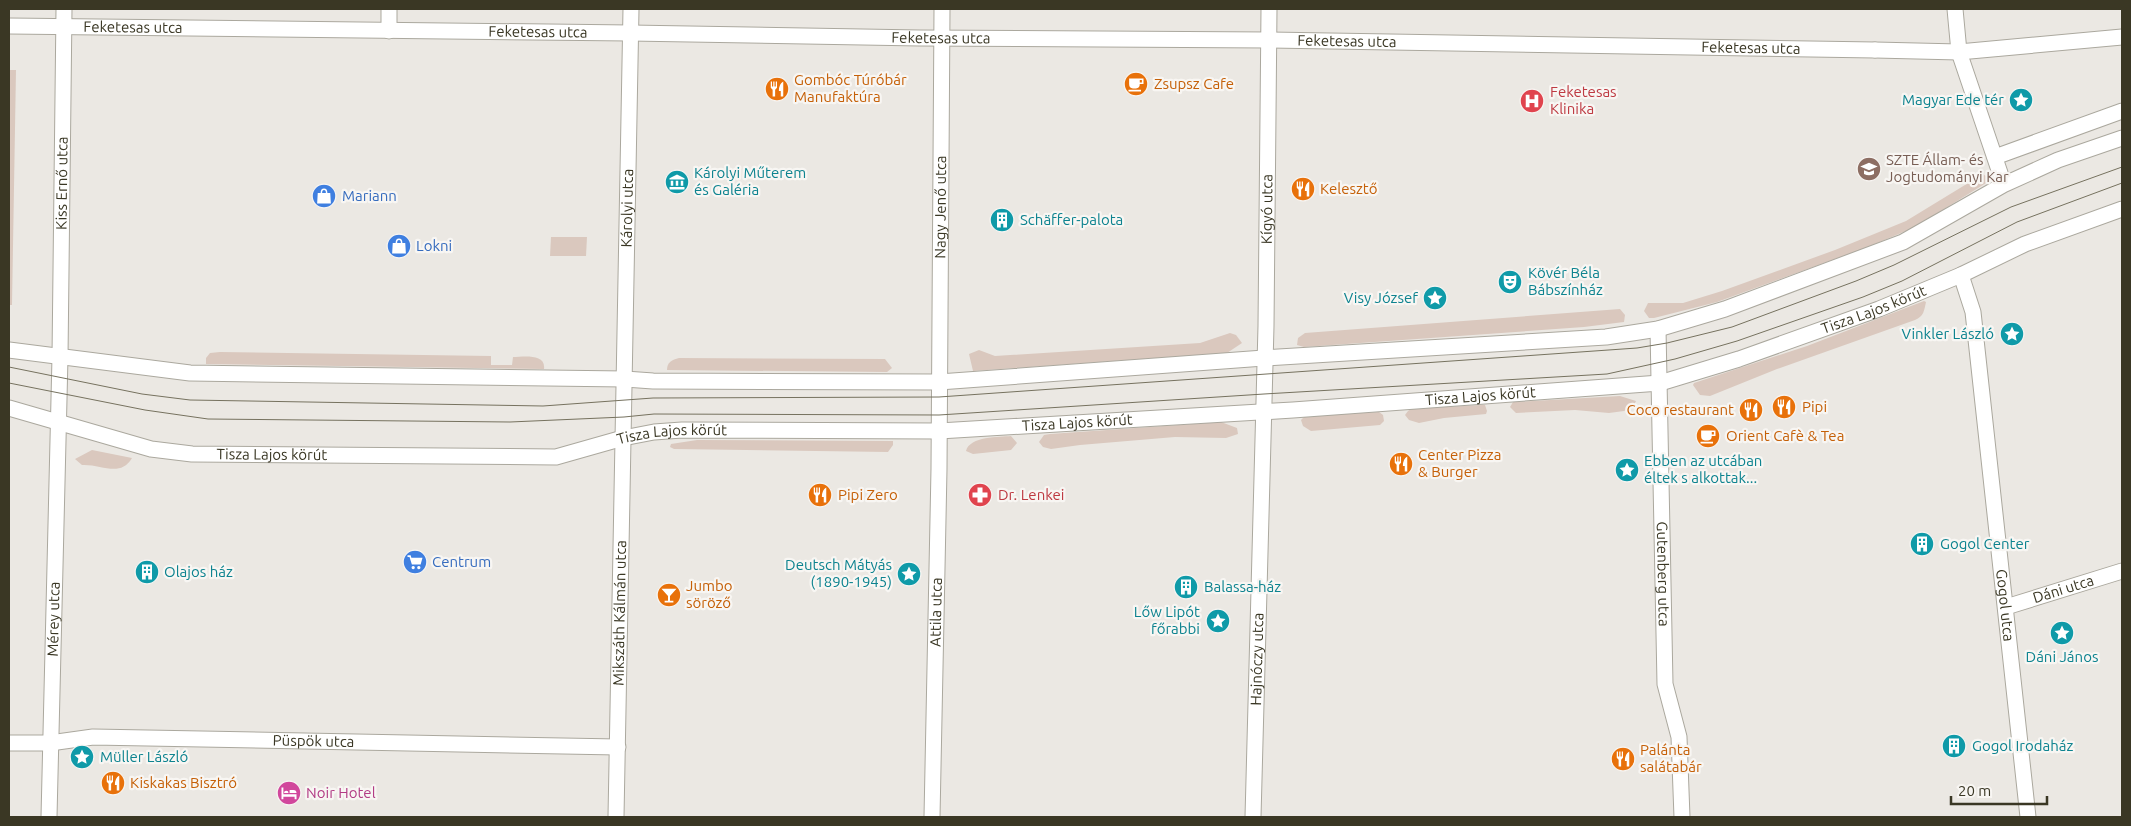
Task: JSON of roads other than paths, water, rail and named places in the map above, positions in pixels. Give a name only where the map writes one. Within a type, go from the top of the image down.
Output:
[{"type":"street","name":"Kiss Ernő utca","points":[[57,422],[60,358],[64,9]]},
{"type":"street","points":[[389,9],[389,31]]},
{"type":"street","name":"Károlyi utca","points":[[624,408],[631,9]]},
{"type":"street","name":"Nagy Jenő utca","points":[[939,406],[942,9]]},
{"type":"street","name":"Kígyó utca","points":[[1264,411],[1269,9]]},
{"type":"street","points":[[1955,13],[1958,52],[2000,173]]},
{"type":"street","name":"Feketesas utca","points":[[9,26],[630,33],[941,39],[1269,40],[1958,52]]},
{"type":"street","points":[[1958,52],[2122,37]]},
{"type":"street","points":[[1994,157],[2122,111]]},
{"type":"street","points":[[9,350],[60,358],[190,373],[625,379],[653,381],[939,382],[1264,358],[1606,337],[1658,329],[1725,309],[1903,242],[2004,185],[2058,160],[2122,138]]},
{"type":"street","name":"Tisza Lajos körút","points":[[9,408],[151,449],[192,454],[556,458],[623,438],[654,432],[682,430],[939,431],[1264,411],[1660,383],[1758,353],[1879,309],[1961,275],[2024,244],[2122,209]]},
{"type":"street","name":"Gogol utca","points":[[1961,275],[1973,312],[2028,817]]},
{"type":"street","name":"Gutenberg utca","points":[[1658,329],[1665,684],[1679,737],[1682,817]]},
{"type":"street","name":"Attila utca","points":[[932,817],[939,406]]},
{"type":"street","name":"Mikszáth Kálmán utca","points":[[616,817],[624,408]]},
{"type":"street","name":"Hajnóczy utca","points":[[1253,817],[1264,411]]},
{"type":"street","name":"Mérey utca","points":[[49,817],[57,422]]},
{"type":"street","name":"Dáni utca","points":[[2006,607],[2122,571]]},
{"type":"street","name":"Püspök utca","points":[[9,743],[50,743],[93,737],[618,747]]},
{"type":"tram line","points":[[9,367],[142,394],[190,400],[543,406],[653,398],[939,397],[1637,348],[1667,343],[1732,327],[1856,281],[1894,265],[2011,207],[2122,167]]},
{"type":"tram line","points":[[9,383],[145,410],[208,419],[510,422],[654,414],[939,415],[1607,374],[1675,359],[1737,341],[1863,297],[1902,281],[2017,222],[2122,183]]},
{"type":"place","name":"Zsupsz Cafe","points":[[1136,84]]},
{"type":"place","name":"Gombóc Túróbár Manufaktúra","points":[[777,89]]},
{"type":"place","name":"Magyar Ede tér","points":[[2021,100]]},
{"type":"place","name":"Feketesas Klinika","points":[[1532,101]]},
{"type":"place","name":"SZTE Állam- és Jogtudományi Kar","points":[[1869,169]]},
{"type":"place","name":"Károlyi Műterem és Galéria","points":[[677,182]]},
{"type":"place","name":"Kelesztő","points":[[1303,189]]},
{"type":"place","name":"Mariann","points":[[324,196]]},
{"type":"place","name":"Schäffer-palota","points":[[1002,220]]},
{"type":"place","name":"Lokni","points":[[399,246]]},
{"type":"place","name":"Kövér Béla Bábszínház","points":[[1510,282]]},
{"type":"place","name":"Visy József","points":[[1435,298]]},
{"type":"place","name":"Vinkler László","points":[[2012,334]]},
{"type":"place","name":"Pipi","points":[[1784,407]]},
{"type":"place","name":"Coco restaurant","points":[[1751,410]]},
{"type":"place","name":"Orient Cafè & Tea","points":[[1708,436]]},
{"type":"place","name":"Center Pizza & Burger","points":[[1401,464]]},
{"type":"place","name":"Ebben az utcában éltek s alkottak...","points":[[1627,470]]},
{"type":"place","name":"Pipi Zero","points":[[820,495]]},
{"type":"place","name":"Dr. Lenkei","points":[[980,495]]},
{"type":"place","name":"Gogol Center","points":[[1922,544]]},
{"type":"place","name":"Centrum","points":[[415,562]]},
{"type":"place","name":"Olajos ház","points":[[147,572]]},
{"type":"place","name":"Deutsch Mátyás (1890-1945)","points":[[909,574]]},
{"type":"place","name":"Balassa-ház","points":[[1186,587]]},
{"type":"place","name":"Jumbo söröző","points":[[669,595]]},
{"type":"place","name":"Lőw Lipót főrabbi","points":[[1218,621]]},
{"type":"place","name":"Dáni János","points":[[2062,633]]},
{"type":"place","name":"Gogol Irodaház","points":[[1954,746]]},
{"type":"place","name":"Müller László","points":[[82,757]]},
{"type":"place","name":"Palánta salátabár","points":[[1623,759]]},
{"type":"place","name":"Kiskakas Bisztró","points":[[113,783]]},
{"type":"place","name":"Noir Hotel","points":[[289,793]]}]
